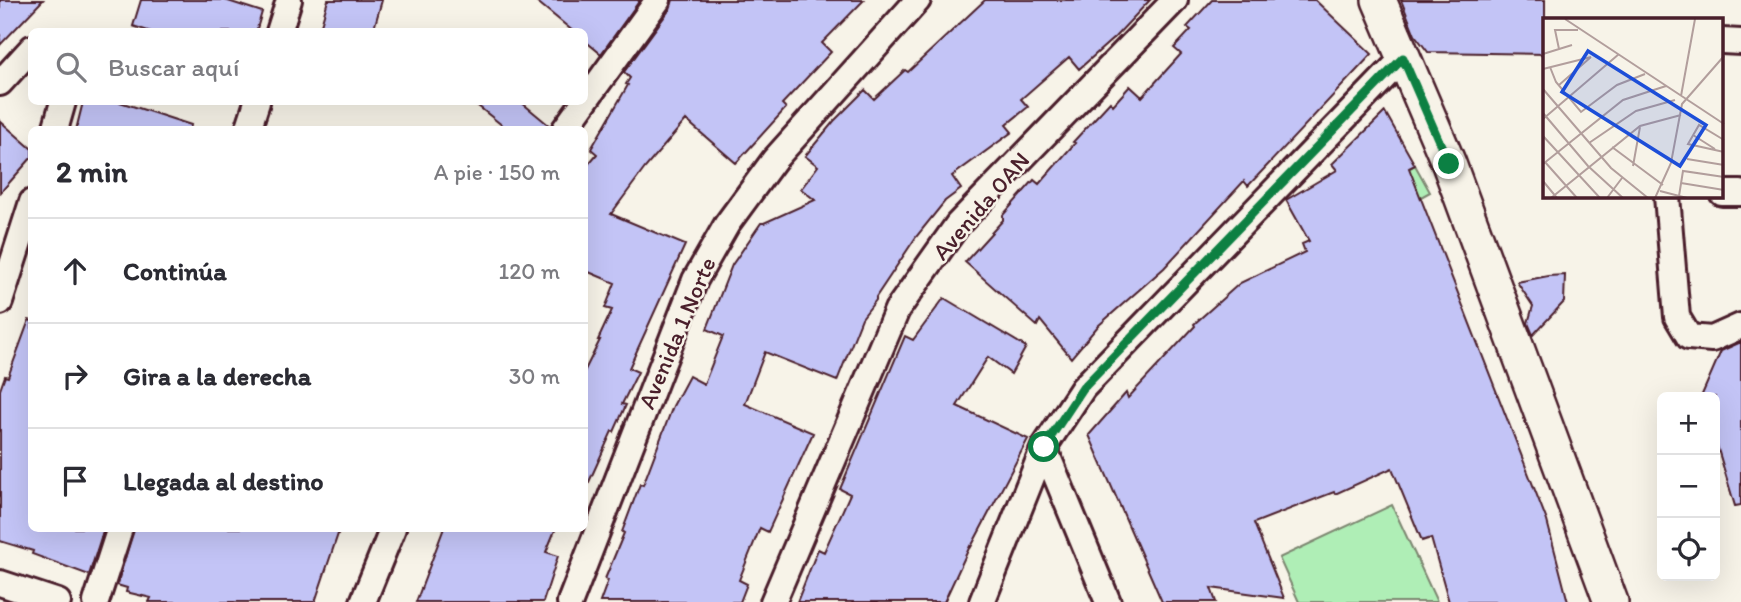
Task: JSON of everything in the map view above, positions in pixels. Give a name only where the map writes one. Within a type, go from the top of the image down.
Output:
[{"type":"street","points":[[280,28],[289,0]]},
{"type":"street","points":[[588,96],[657,0]]},
{"type":"street","name":"Avenida 1 Norte","points":[[570,602],[695,280],[727,224],[774,160],[918,0]]},
{"type":"street","name":"Avenida 0AN","points":[[773,602],[897,310],[958,224],[1175,0]]},
{"type":"street","points":[[1379,0],[1449,164],[1611,602]]},
{"type":"street","points":[[0,83],[28,52]]},
{"type":"street","points":[[982,602],[1044,447],[1083,388],[1403,58]]},
{"type":"street","points":[[56,126],[63,105]]},
{"type":"street","points":[[249,126],[256,105]]},
{"type":"street","points":[[567,126],[582,105]]},
{"type":"street","points":[[1667,198],[1676,317],[1689,337],[1712,339],[1741,326]]},
{"type":"street","points":[[0,302],[28,214]]},
{"type":"street","points":[[1044,447],[1108,602]]},
{"type":"street","points":[[96,602],[119,532]]},
{"type":"street","points":[[363,602],[391,532]]},
{"type":"street","points":[[0,583],[58,602]]},
{"type":"green space","points":[[1415,165],[1430,192],[1390,214],[1361,199]]},
{"type":"green space","points":[[1392,505],[1437,602],[1299,602],[1279,558]]},
{"type":"building","points":[[0,0],[43,0],[0,45]]},
{"type":"building","points":[[141,0],[225,0],[262,12],[257,28],[133,26]]},
{"type":"building","points":[[328,0],[382,0],[374,28],[320,28]]},
{"type":"building","points":[[535,0],[640,0],[601,54],[588,43],[588,28],[569,28]]},
{"type":"building","points":[[673,0],[864,0],[822,43],[831,52],[782,104],[786,108],[736,163],[686,120],[645,168],[611,214],[685,245],[629,368],[638,372],[622,404],[626,405],[614,432],[612,431],[588,484],[588,364],[612,310],[605,308],[615,283],[588,272],[588,164],[597,154],[591,149],[628,85],[626,84],[630,78],[624,72],[670,9]]},
{"type":"building","points":[[985,0],[1150,0],[1115,37],[1079,69],[1069,57],[1021,99],[1028,107],[1006,125],[1012,132],[952,176],[961,189],[945,201],[916,237],[862,318],[837,381],[765,352],[745,404],[813,433],[768,532],[760,528],[739,580],[747,584],[740,602],[600,602],[608,580],[605,579],[624,533],[622,532],[673,406],[689,376],[704,384],[723,336],[707,329],[732,265],[761,223],[815,200],[801,189],[818,166],[805,156],[834,121],[865,90],[874,99],[905,70],[908,72]]},
{"type":"building","points":[[1212,0],[1315,0],[1372,54],[1248,186],[1244,181],[1164,268],[1098,326],[1071,358],[1040,320],[1037,326],[965,262],[1034,180],[1039,184],[1110,102],[1113,105],[1130,86],[1142,97],[1181,54],[1174,48],[1191,30],[1187,27]]},
{"type":"building","points":[[1401,0],[1545,0],[1543,54],[1428,52],[1415,35]]},
{"type":"building","points":[[82,105],[129,105],[191,125],[191,126],[77,126]]},
{"type":"building","points":[[477,105],[525,105],[550,126],[503,126]]},
{"type":"building","points":[[1385,112],[1415,165],[1409,168],[1547,521],[1568,602],[1449,602],[1431,538],[1422,541],[1392,468],[1335,494],[1334,492],[1254,523],[1284,598],[1211,588],[1216,602],[1162,602],[1089,435],[1126,393],[1128,398],[1194,324],[1240,283],[1305,252],[1302,244],[1309,241],[1286,200],[1337,170],[1332,164]]},
{"type":"building","points":[[0,121],[28,146],[28,162],[0,193]]},
{"type":"building","points":[[1565,275],[1564,302],[1533,335],[1528,323],[1533,306],[1517,282]]},
{"type":"building","points":[[944,298],[1026,347],[1011,374],[988,357],[957,406],[1028,439],[970,546],[944,602],[797,602],[818,549],[824,552],[850,494],[840,489],[905,336],[913,340]]},
{"type":"building","points":[[28,323],[28,532],[103,532],[89,575],[32,554],[33,551],[0,541],[0,390],[5,376],[8,377]]},
{"type":"building","points":[[1741,342],[1741,505],[1735,506],[1720,456],[1720,392],[1703,392],[1721,351]]},
{"type":"building","points":[[133,532],[339,532],[315,602],[149,602],[151,598],[126,592],[127,588],[117,585]]},
{"type":"building","points":[[442,532],[554,532],[546,552],[558,556],[543,602],[416,602]]},
{"type":"route","points":[[1044,447],[1083,388],[1403,58],[1449,164]]}]
